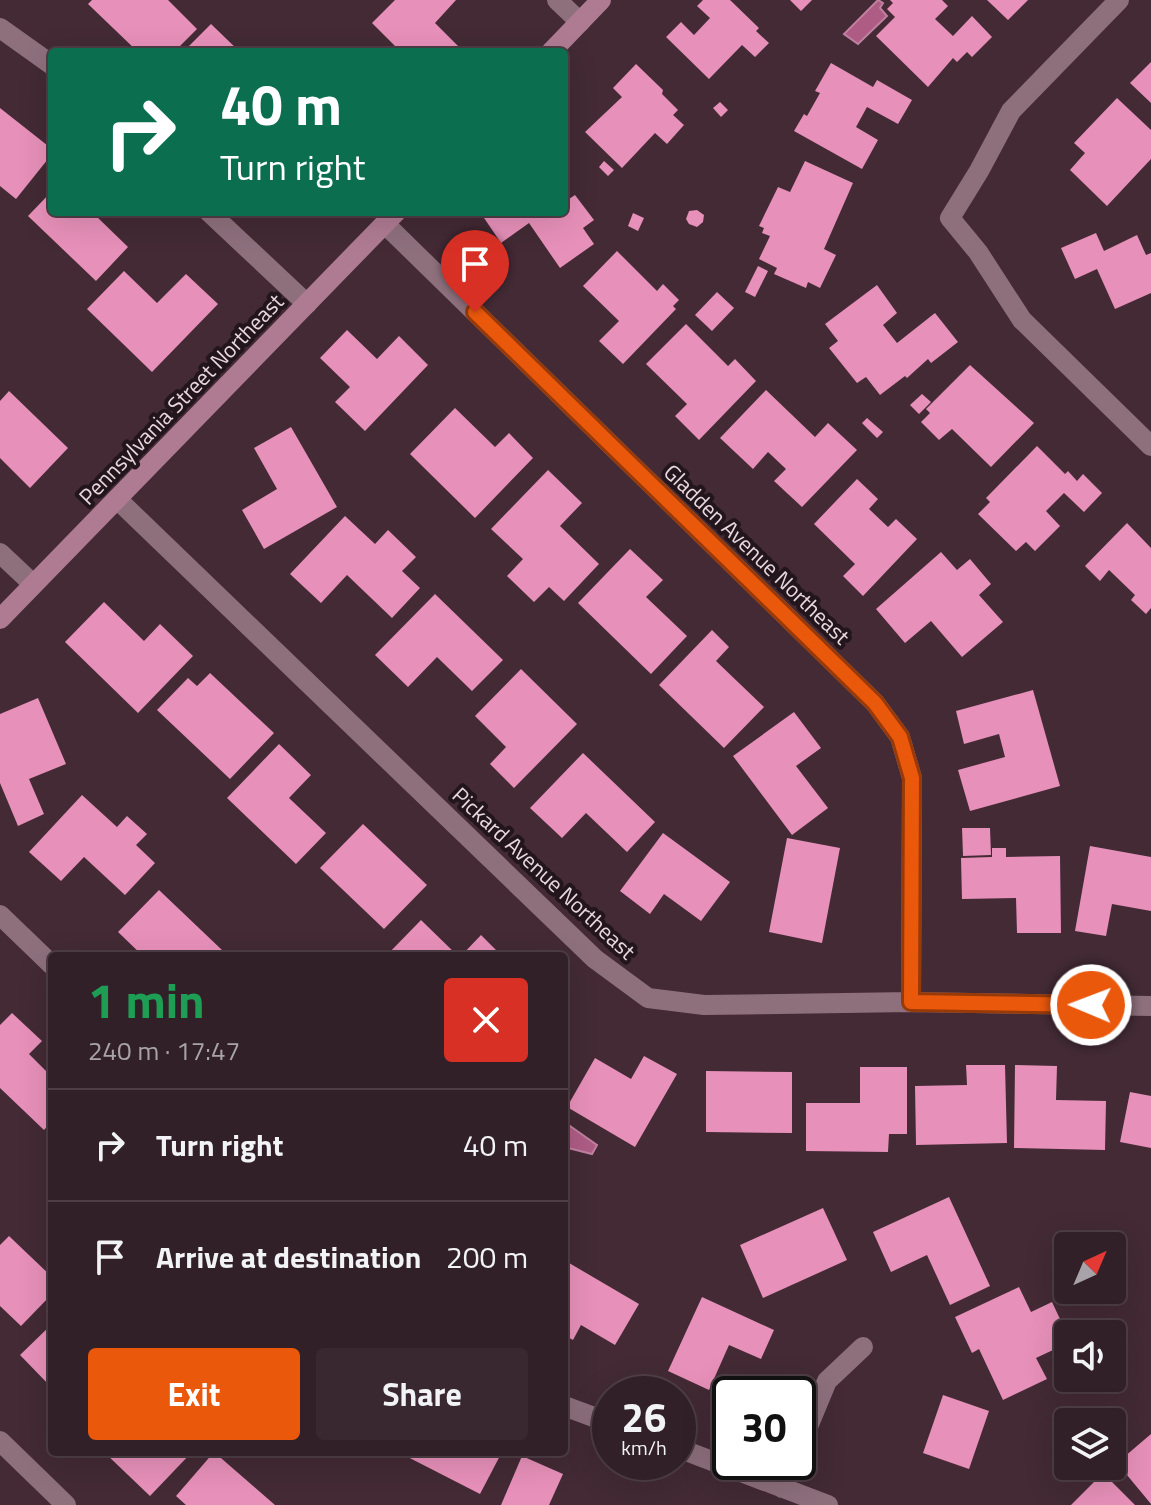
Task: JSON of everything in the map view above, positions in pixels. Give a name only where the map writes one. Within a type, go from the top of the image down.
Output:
[{"type":"street","points":[[557,0],[580,22]]},
{"type":"street","points":[[555,48],[601,0]]},
{"type":"street","points":[[1119,0],[1011,111],[950,218],[978,252],[1022,320],[1151,446]]},
{"type":"street","points":[[0,28],[48,62]]},
{"type":"street","points":[[213,216],[307,304]]},
{"type":"street","name":"Pennsylvania Street Northeast","points":[[0,619],[390,218]]},
{"type":"street","name":"Gladden Avenue Northeast","points":[[390,218],[875,703],[900,737],[912,778],[911,1002]]},
{"type":"street","name":"Pickard Avenue Northeast","points":[[117,499],[595,959],[648,998],[704,1005],[911,1002],[1151,1006]]},
{"type":"street","points":[[0,553],[33,584]]},
{"type":"street","points":[[0,915],[48,961]]},
{"type":"street","points":[[816,1408],[827,1381],[863,1347]]},
{"type":"street","points":[[568,1407],[592,1416]]},
{"type":"street","points":[[0,1441],[66,1505]]},
{"type":"street","points":[[696,1455],[828,1505]]},
{"type":"street","points":[[782,1488],[785,1480]]},
{"type":"shaded area","points":[[878,0],[883,3],[880,8],[887,16],[858,44],[844,34]]},
{"type":"shaded area","points":[[568,1126],[597,1145],[592,1154],[568,1148]]},
{"type":"building","points":[[92,0],[168,0],[197,29],[178,48],[134,48],[88,4]]},
{"type":"building","points":[[395,0],[456,0],[435,23],[460,48],[397,48],[372,23]]},
{"type":"building","points":[[703,0],[730,0],[759,28],[756,31],[769,43],[755,57],[742,45],[709,79],[666,37],[681,22],[694,35],[710,18],[697,6]]},
{"type":"building","points":[[790,0],[812,0],[801,11]]},
{"type":"building","points":[[890,0],[942,0],[948,6],[935,19],[953,36],[972,16],[992,37],[972,57],[967,52],[957,62],[953,58],[928,87],[876,36],[895,17],[887,9],[893,3]]},
{"type":"building","points":[[987,0],[1028,0],[1008,20]]},
{"type":"building","points":[[211,24],[236,48],[187,48]]},
{"type":"building","points":[[1151,62],[1151,103],[1130,83]]},
{"type":"building","points":[[831,63],[873,87],[877,80],[912,100],[898,124],[867,107],[856,127],[878,140],[862,169],[794,131],[820,93],[815,91]]},
{"type":"building","points":[[636,64],[663,90],[662,94],[678,110],[673,115],[684,125],[667,144],[655,133],[622,168],[585,132],[622,97],[613,88]]},
{"type":"building","points":[[1117,98],[1151,130],[1151,159],[1107,206],[1070,170],[1085,153],[1074,143]]},
{"type":"building","points":[[720,102],[728,110],[721,117],[713,108]]},
{"type":"building","points":[[0,108],[48,146],[48,159],[16,199],[0,186]]},
{"type":"building","points":[[604,161],[614,170],[608,176],[599,167]]},
{"type":"building","points":[[805,161],[853,183],[824,249],[836,255],[820,288],[808,282],[806,288],[774,274],[777,268],[759,259],[770,236],[762,233],[764,228],[759,226],[778,187],[790,192]]},
{"type":"building","points":[[48,195],[48,216],[96,216],[128,247],[96,281],[28,216]]},
{"type":"building","points":[[575,195],[594,220],[583,228],[594,244],[560,268],[529,223],[501,243],[483,216],[568,216],[568,200]]},
{"type":"building","points":[[697,210],[704,215],[703,222],[697,227],[686,219],[689,211]]},
{"type":"building","points":[[633,213],[644,218],[638,231],[628,226]]},
{"type":"building","points":[[1096,233],[1104,251],[1137,235],[1146,255],[1151,253],[1151,293],[1115,309],[1097,269],[1075,279],[1061,248]]},
{"type":"building","points":[[617,251],[657,291],[663,284],[679,300],[673,306],[676,309],[623,364],[599,341],[619,321],[583,286]]},
{"type":"building","points":[[758,266],[768,271],[755,297],[745,292]]},
{"type":"building","points":[[124,271],[157,303],[186,274],[218,304],[152,372],[87,309]]},
{"type":"building","points":[[877,285],[897,313],[883,325],[897,343],[935,313],[958,342],[931,363],[928,359],[907,378],[905,376],[880,395],[866,377],[857,383],[829,348],[838,341],[825,324]]},
{"type":"building","points":[[717,292],[734,308],[712,331],[695,315]]},
{"type":"building","points":[[686,324],[728,366],[735,359],[756,381],[699,440],[675,416],[687,404],[646,364]]},
{"type":"building","points":[[347,330],[377,359],[399,336],[428,365],[365,431],[335,402],[350,387],[320,358]]},
{"type":"building","points":[[970,365],[1034,423],[991,467],[952,429],[939,440],[921,422],[930,413],[926,409]]},
{"type":"building","points":[[766,390],[815,437],[828,423],[857,450],[802,507],[774,481],[786,469],[768,452],[753,469],[720,438]]},
{"type":"building","points":[[9,391],[68,448],[30,488],[0,458],[0,401]]},
{"type":"building","points":[[922,394],[931,402],[919,414],[910,405]]},
{"type":"building","points":[[455,408],[495,447],[509,433],[533,458],[475,518],[410,454]]},
{"type":"building","points":[[867,418],[883,432],[877,438],[862,423]]},
{"type":"building","points":[[291,427],[337,507],[264,549],[242,510],[277,489],[254,448]]},
{"type":"building","points":[[1037,446],[1065,474],[1068,471],[1077,481],[1083,474],[1102,493],[1084,512],[1064,493],[1046,511],[1060,526],[1035,551],[1026,542],[1016,551],[978,514],[990,502],[986,498]]},
{"type":"building","points":[[548,470],[582,503],[560,526],[599,564],[564,601],[549,587],[534,602],[507,576],[523,559],[491,529]]},
{"type":"building","points":[[857,479],[878,499],[869,509],[888,527],[896,519],[917,539],[863,596],[843,576],[855,564],[814,524]]},
{"type":"building","points":[[345,516],[375,544],[388,530],[416,557],[402,571],[420,588],[392,618],[347,575],[321,603],[290,574]]},
{"type":"building","points":[[1127,523],[1151,548],[1151,608],[1146,614],[1131,600],[1135,595],[1109,570],[1100,581],[1085,566]]},
{"type":"building","points":[[630,549],[663,580],[646,597],[687,636],[651,674],[578,603]]},
{"type":"building","points":[[941,552],[957,570],[970,559],[991,584],[979,595],[1003,622],[962,657],[931,621],[905,643],[876,609]]},
{"type":"building","points":[[435,594],[503,660],[472,691],[437,657],[408,687],[375,655]]},
{"type":"building","points":[[104,602],[144,641],[160,624],[193,656],[138,713],[65,642]]},
{"type":"building","points":[[712,630],[729,647],[716,661],[764,707],[724,748],[659,685]]},
{"type":"building","points":[[521,669],[577,724],[514,788],[490,764],[506,747],[475,716]]},
{"type":"building","points":[[210,673],[274,733],[230,779],[157,710],[188,678],[197,686]]},
{"type":"building","points":[[1033,690],[1060,786],[970,811],[958,770],[1005,757],[999,734],[964,744],[956,711]]},
{"type":"building","points":[[38,698],[66,764],[29,779],[44,814],[18,826],[0,783],[0,714]]},
{"type":"building","points":[[794,712],[821,748],[796,766],[828,808],[792,835],[733,756]]},
{"type":"building","points":[[279,744],[311,775],[289,798],[326,833],[296,864],[227,798]]},
{"type":"building","points":[[583,753],[655,822],[627,852],[586,813],[562,838],[530,808]]},
{"type":"building","points":[[82,795],[117,827],[127,816],[147,834],[136,845],[155,863],[125,895],[84,857],[61,881],[29,852]]},
{"type":"building","points":[[363,824],[427,885],[384,929],[320,868]]},
{"type":"building","points":[[962,828],[990,828],[991,855],[963,856]]},
{"type":"building","points":[[663,833],[730,882],[701,921],[664,894],[650,914],[620,891]]},
{"type":"building","points":[[787,838],[840,848],[822,943],[769,932]]},
{"type":"building","points":[[1090,846],[1151,857],[1151,911],[1112,904],[1106,936],[1075,931]]},
{"type":"building","points":[[992,848],[1006,848],[1006,857],[1060,856],[1061,933],[1017,933],[1016,898],[962,899],[961,858],[992,857]]},
{"type":"building","points":[[159,890],[222,950],[139,952],[118,932]]},
{"type":"building","points":[[421,920],[454,952],[390,952]]},
{"type":"building","points":[[481,935],[498,952],[465,952]]},
{"type":"building","points":[[12,1013],[42,1041],[29,1054],[48,1073],[48,1126],[44,1130],[0,1088],[0,1025]]},
{"type":"building","points":[[644,1056],[677,1074],[635,1147],[568,1108],[595,1058],[631,1079]]},
{"type":"building","points":[[966,1065],[1005,1065],[1007,1143],[916,1145],[915,1086],[967,1085]]},
{"type":"building","points":[[1015,1065],[1057,1066],[1056,1100],[1106,1101],[1105,1150],[1014,1148]]},
{"type":"building","points":[[860,1067],[907,1067],[907,1134],[889,1134],[888,1152],[806,1151],[806,1103],[860,1103]]},
{"type":"building","points":[[706,1071],[792,1072],[792,1133],[706,1132]]},
{"type":"building","points":[[1130,1092],[1151,1096],[1151,1148],[1120,1142]]},
{"type":"building","points":[[949,1197],[990,1286],[950,1305],[927,1255],[891,1272],[873,1232]]},
{"type":"building","points":[[823,1208],[847,1260],[763,1298],[740,1245]]},
{"type":"building","points":[[9,1236],[48,1273],[48,1298],[21,1326],[0,1306],[0,1245]]},
{"type":"building","points":[[568,1262],[639,1304],[615,1345],[581,1325],[573,1340],[568,1337]]},
{"type":"building","points":[[1019,1287],[1031,1312],[1052,1302],[1060,1320],[1054,1320],[1054,1350],[1036,1358],[1047,1379],[1003,1400],[979,1349],[972,1353],[955,1317]]},
{"type":"building","points":[[702,1297],[774,1330],[761,1359],[729,1345],[715,1376],[712,1376],[709,1390],[696,1384],[696,1376],[679,1376],[668,1371]]},
{"type":"building","points":[[48,1328],[48,1384],[20,1355]]},
{"type":"building","points":[[943,1395],[989,1411],[969,1469],[923,1453]]},
{"type":"building","points":[[1151,1434],[1151,1504],[1126,1474],[1126,1455]]},
{"type":"building","points":[[108,1456],[188,1456],[150,1496]]},
{"type":"building","points":[[211,1456],[219,1456],[275,1505],[186,1505],[176,1496]]},
{"type":"building","points":[[406,1456],[500,1456],[480,1494]]},
{"type":"building","points":[[522,1456],[563,1474],[549,1505],[501,1505]]},
{"type":"building","points":[[1096,1480],[1110,1480],[1135,1505],[1071,1505]]},
{"type":"route","points":[[475,312],[875,703],[900,737],[912,778],[911,1002],[1091,1005]]}]
